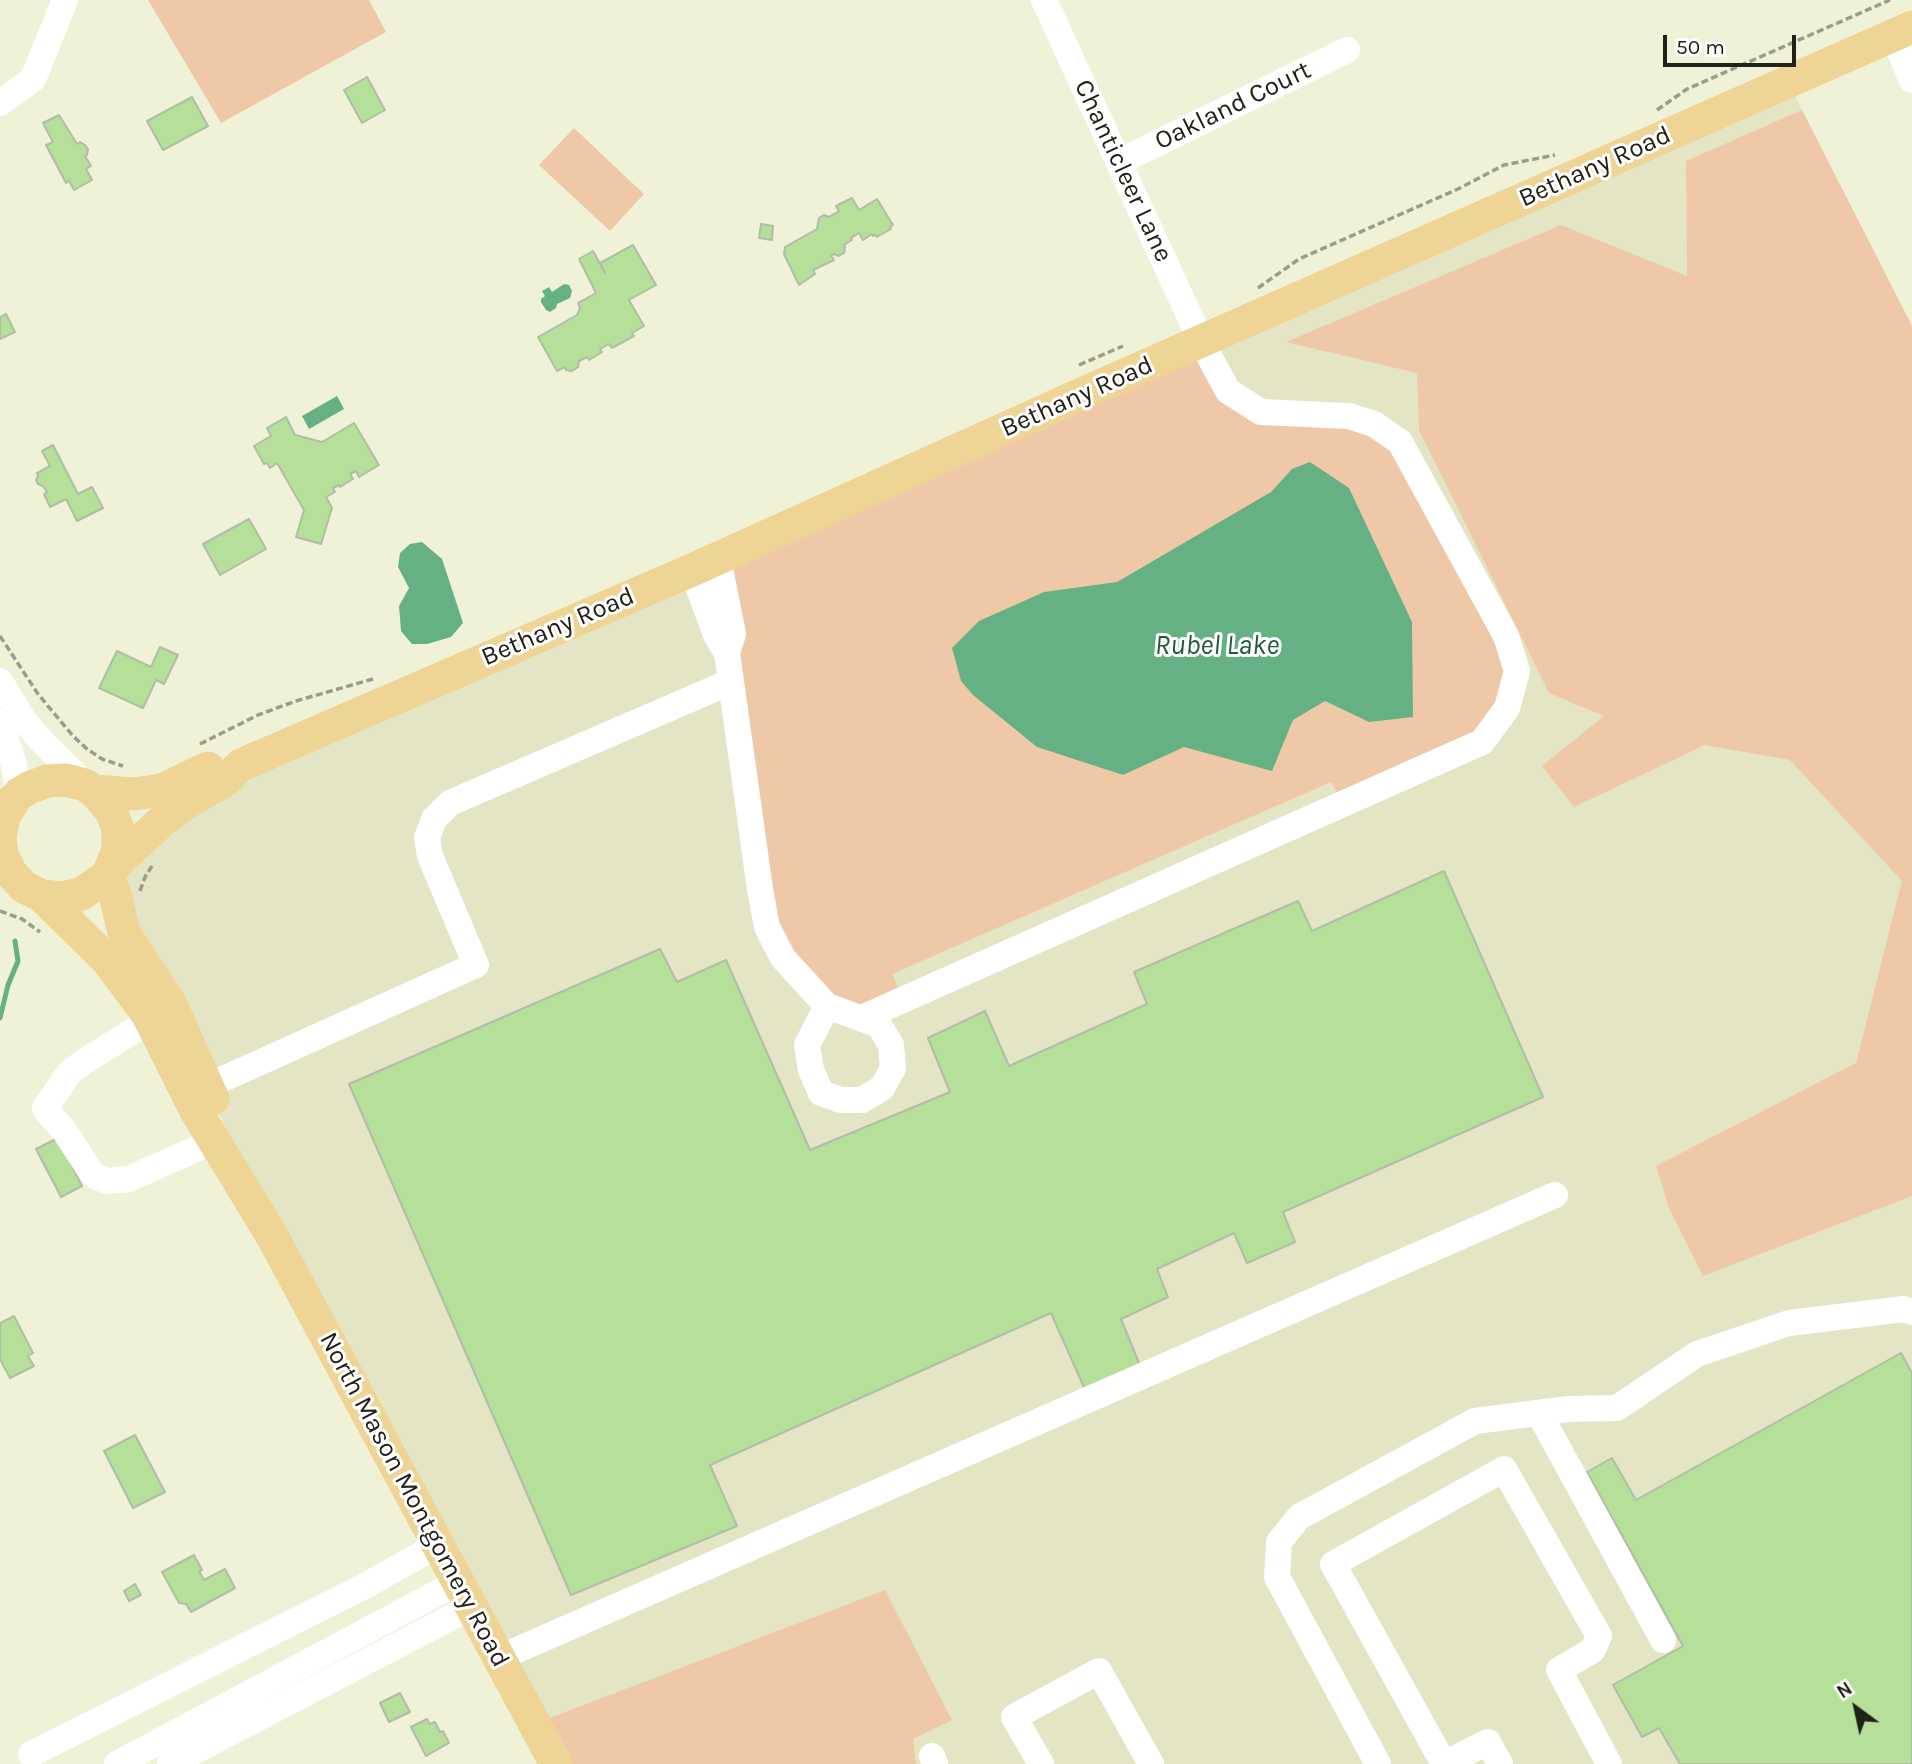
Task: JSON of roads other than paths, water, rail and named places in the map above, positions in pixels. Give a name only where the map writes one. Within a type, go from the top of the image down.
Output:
[{"type":"main road","name":"Bethany Road","points":[[109,872],[163,820],[224,781],[241,765],[705,564],[1201,341],[1903,31]]},
{"type":"main road","name":"Bethany Road","points":[[90,788],[134,794],[162,790],[216,764],[241,765]]},
{"type":"main road","points":[[66,780],[90,788],[112,811],[118,830],[118,850],[109,872],[98,884],[81,894],[62,898],[22,890],[2,855],[0,836],[11,801],[29,788],[47,781],[66,780]]},
{"type":"main road","name":"North Mason Montgomery Road","points":[[109,872],[124,933],[170,1003],[214,1140],[272,1236]]},
{"type":"main road","name":"North Mason Montgomery Road","points":[[22,890],[107,960],[198,1090],[272,1236],[556,1764]]},
{"type":"street","points":[[0,103],[33,79],[65,0]]},
{"type":"street","name":"Chanticleer Lane","points":[[862,1018],[1482,742],[1507,708],[1517,671],[1506,636],[1400,442],[1374,424],[1349,416],[1261,412],[1228,391],[1201,341],[1044,0]]},
{"type":"street","points":[[1903,31],[1912,80]]},
{"type":"street","name":"Oakland Court","points":[[1119,162],[1347,50]]},
{"type":"street","points":[[705,564],[733,634],[727,653],[730,682],[767,927],[783,958],[827,1006],[879,1025],[891,1045],[892,1068],[882,1088],[862,1100],[841,1101],[821,1093],[811,1070],[807,1045],[827,1006]]},
{"type":"street","points":[[0,681],[22,718],[90,788]]},
{"type":"street","points":[[198,1090],[476,965],[430,856],[427,838],[434,819],[450,803],[730,682]]},
{"type":"street","points":[[0,722],[13,761],[11,801]]},
{"type":"street","points":[[151,1020],[70,1072],[45,1108],[47,1112],[63,1129],[91,1172],[107,1181],[130,1179],[214,1140]]},
{"type":"street","points":[[499,1658],[1555,1195]]},
{"type":"street","points":[[1378,1764],[1278,1577],[1279,1542],[1299,1517],[1475,1421],[1569,1409],[1617,1408],[1697,1354],[1789,1324],[1904,1309],[1912,1312]]},
{"type":"street","points":[[1539,1413],[1663,1640]]},
{"type":"street","points":[[1500,1764],[1488,1742],[1444,1764],[1333,1564],[1504,1469],[1599,1636],[1593,1650],[1559,1670],[1609,1764]]},
{"type":"street","points":[[31,1754],[361,1588],[438,1545]]},
{"type":"street","points":[[117,1764],[464,1595]]},
{"type":"street","points":[[170,1764],[464,1595]]},
{"type":"street","points":[[1041,1764],[1014,1717],[1099,1671],[1151,1764]]},
{"type":"water","points":[[564,284],[569,285],[572,291],[570,298],[557,304],[550,312],[546,310],[541,302],[545,296],[542,291],[549,287],[552,292]]},
{"type":"water","points":[[337,396],[344,409],[309,429],[302,416]]},
{"type":"water","name":"Rubel Lake","points":[[1310,462],[1349,488],[1412,622],[1413,717],[1369,722],[1325,701],[1293,720],[1272,771],[1184,747],[1123,775],[1037,747],[973,695],[961,681],[952,648],[979,621],[1044,592],[1117,582],[1271,492],[1292,469]]},
{"type":"water","points":[[422,542],[442,559],[463,623],[451,637],[427,644],[412,644],[401,631],[399,606],[409,588],[398,567],[400,553],[410,544]]},
{"type":"waterway","points":[[0,1018],[8,985],[18,961],[15,941]]}]
